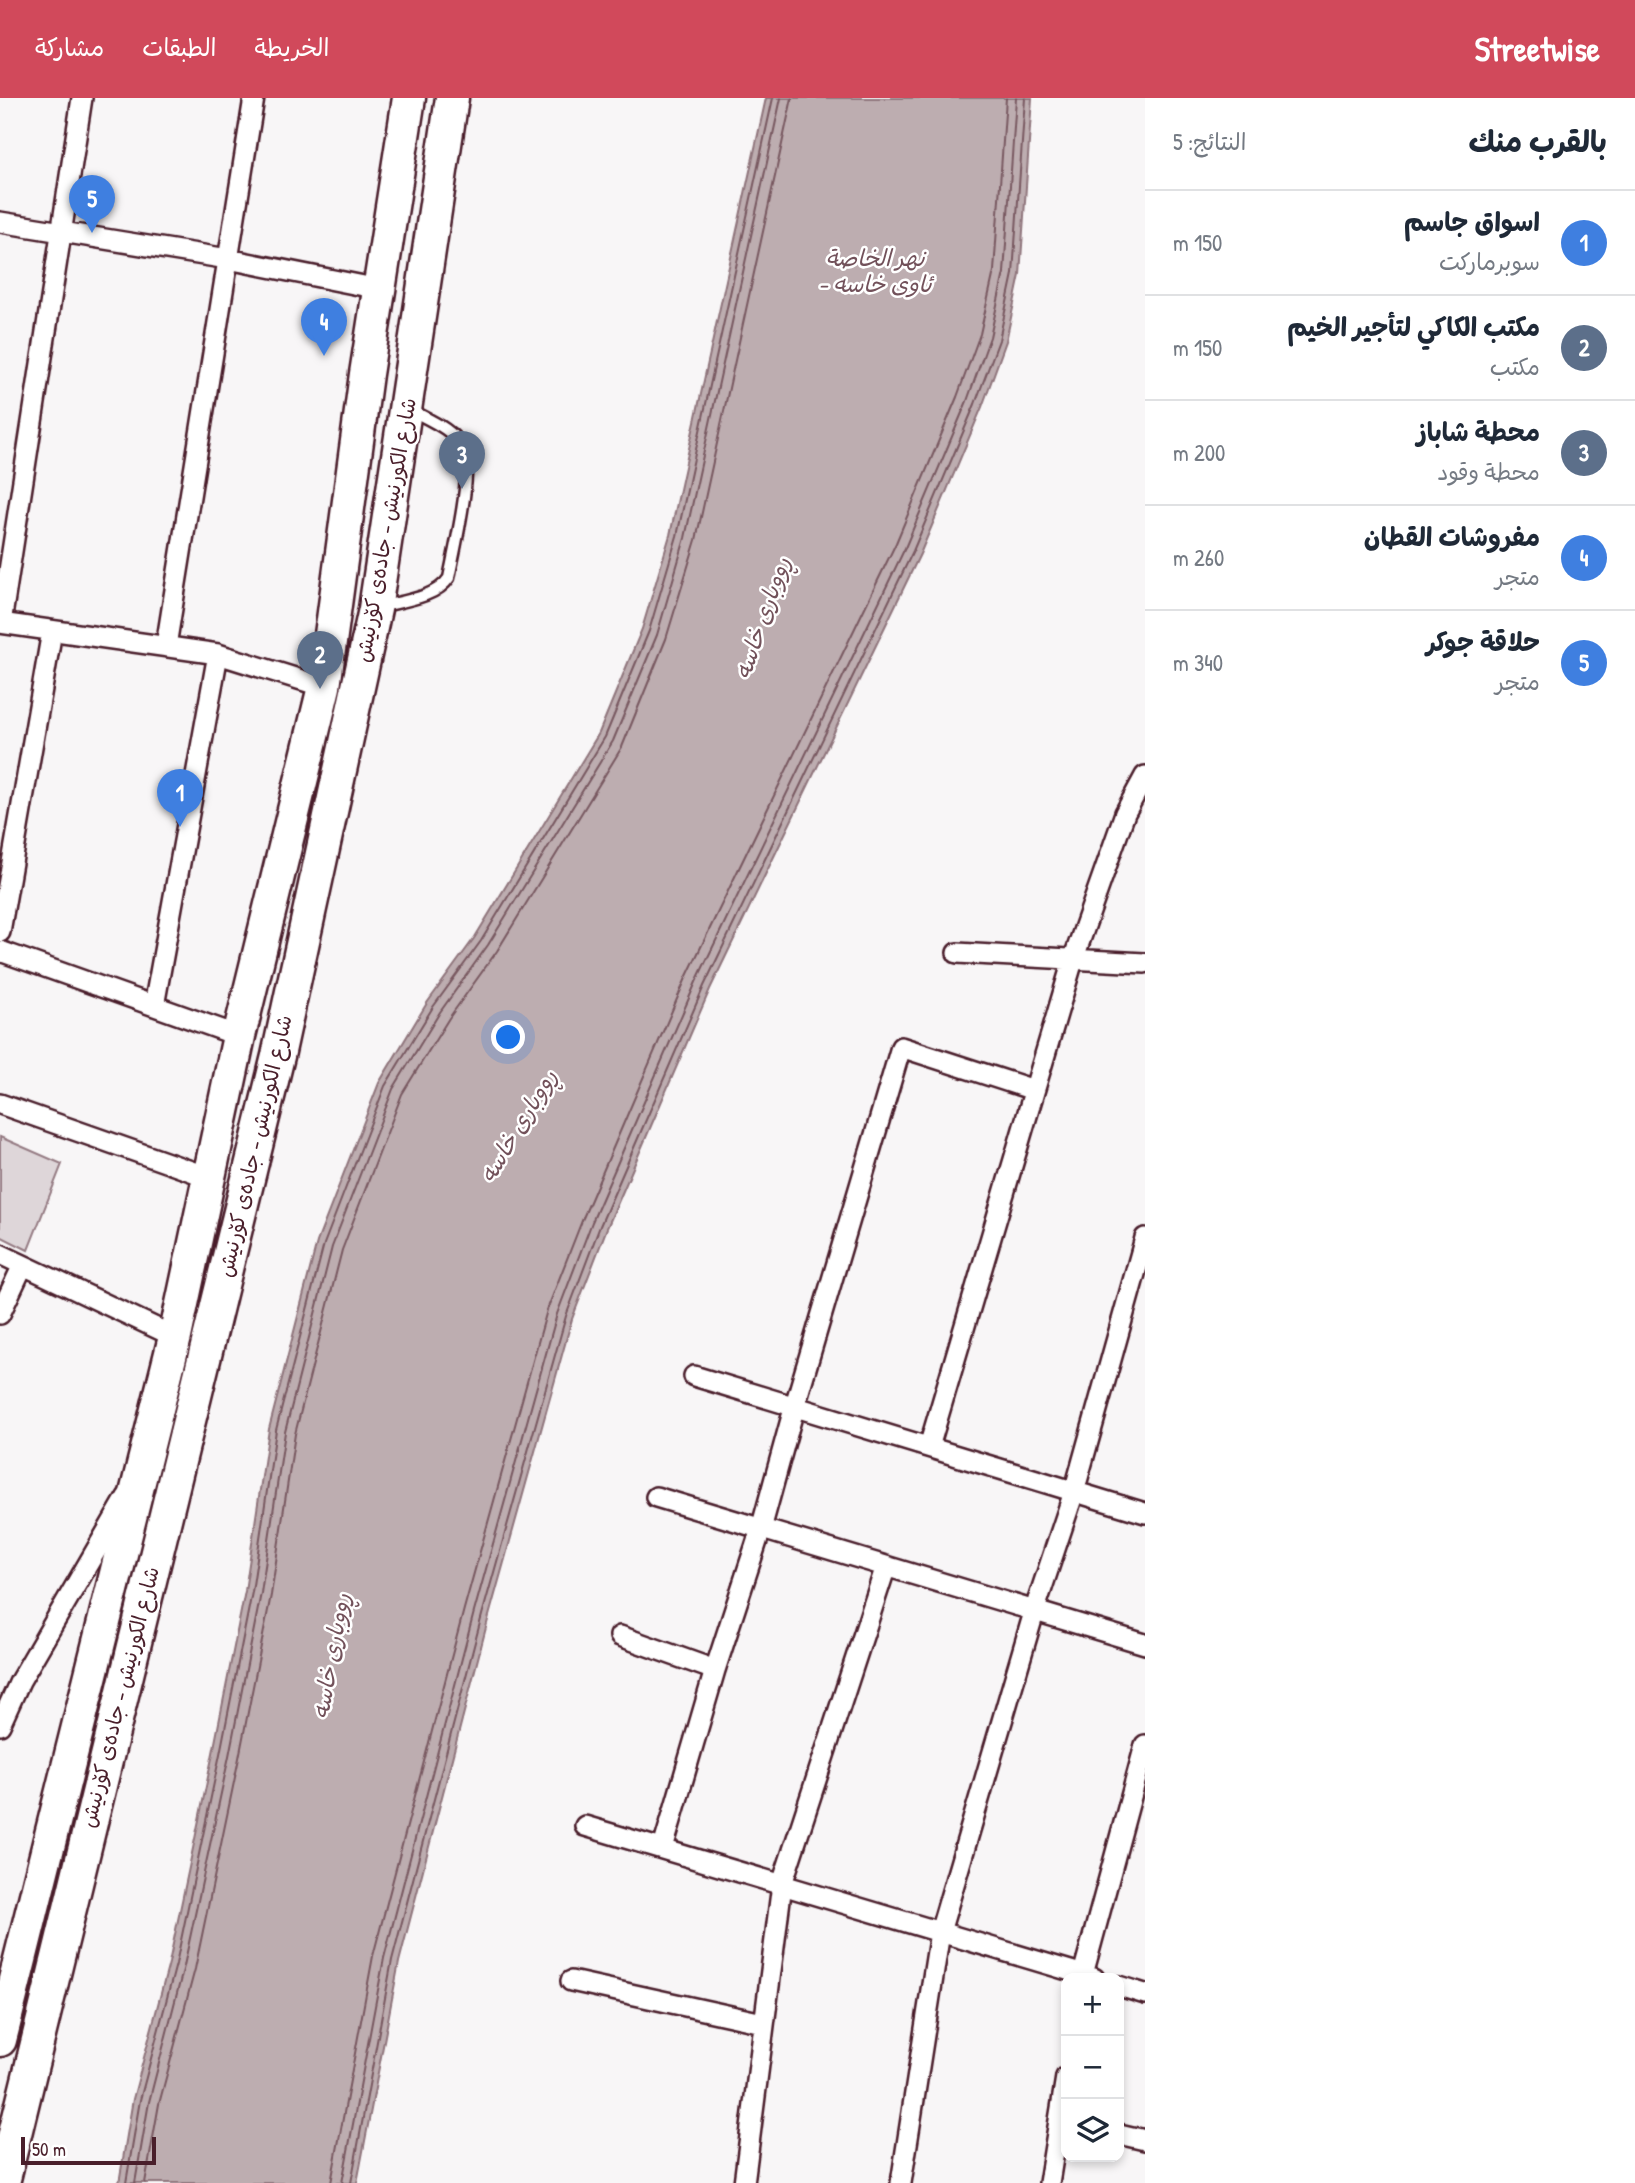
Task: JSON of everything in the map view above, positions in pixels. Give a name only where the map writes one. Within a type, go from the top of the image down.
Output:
[{"type":"main road","name":"شارع الكورنيش - جادەی کۆرنیش","points":[[0,2040],[175,1337],[239,1036],[324,687],[379,289],[409,98]]},
{"type":"main road","name":"شارع الكورنيش - جادەی کۆرنیش","points":[[3,2183],[275,1069],[375,609],[408,408],[452,98]]},
{"type":"main road","points":[[357,442],[401,449]]},
{"type":"main road","points":[[347,518],[389,524]]},
{"type":"street","points":[[82,98],[0,624],[218,654],[324,687]]},
{"type":"street","points":[[166,646],[254,98]]},
{"type":"street","points":[[0,222],[228,259],[379,289]]},
{"type":"street","points":[[0,932],[52,631]]},
{"type":"street","points":[[154,1006],[218,654]]},
{"type":"street","points":[[929,1447],[1073,960],[1125,813],[1145,776]]},
{"type":"street","points":[[0,951],[239,1036]]},
{"type":"street","points":[[957,953],[1145,964]]},
{"type":"street","points":[[663,1848],[715,1671],[761,1529],[794,1405],[901,1047],[1034,1090]]},
{"type":"street","points":[[0,1104],[208,1177]]},
{"type":"street","points":[[901,2183],[940,1932],[1035,1609],[1074,1492],[1145,1238]]},
{"type":"street","points":[[0,1254],[175,1337]]},
{"type":"street","points":[[0,1314],[23,1265]]},
{"type":"street","points":[[694,1376],[1145,1513]]},
{"type":"street","points":[[0,1725],[20,1681],[142,1469]]},
{"type":"street","points":[[656,1497],[1145,1644]]},
{"type":"street","points":[[744,2183],[782,1884],[886,1566]]},
{"type":"street","points":[[620,1636],[715,1671]]},
{"type":"street","points":[[1087,1973],[1145,1745]]},
{"type":"street","points":[[585,1826],[1073,1973]]},
{"type":"street","points":[[571,1980],[763,2023]]},
{"type":"street","points":[[1124,1988],[1145,1994]]},
{"type":"street","points":[[1049,2183],[1061,2131]]},
{"type":"street","points":[[1124,2135],[1145,2140]]},
{"type":"lane","points":[[375,609],[443,587],[449,578],[468,467],[463,448],[446,429],[408,408]]},
{"type":"shaded area","points":[[0,1137],[62,1164],[28,1250],[0,1236]]},
{"type":"water","name":"نهر الخاصة - ئاوی خاسە","points":[[766,98],[1032,98],[1020,275],[1006,341],[982,407],[920,554],[710,989],[607,1228],[572,1319],[489,1616],[399,1962],[357,2183],[119,2183],[133,2099],[169,1963],[213,1753],[245,1591],[269,1429],[317,1242],[379,1083],[427,1003],[475,937],[599,733],[642,629],[670,535]]},
{"type":"place","name":"حلاقة جوكر","points":[[92,233]]},
{"type":"place","name":"مفروشات القطان","points":[[324,356]]},
{"type":"place","name":"محطة شاباز","points":[[462,489]]},
{"type":"place","name":"مكتب الكاكي لتأجير الخيم","points":[[320,689]]},
{"type":"place","name":"اسواق جاسم","points":[[180,827]]},
{"type":"water label","name":"ڕووباری خاسە","points":[[762,618]]},
{"type":"water label","name":"ڕووباری خاسە","points":[[518,1126]]},
{"type":"water label","name":"ڕووباری خاسە","points":[[331,1656]]}]
